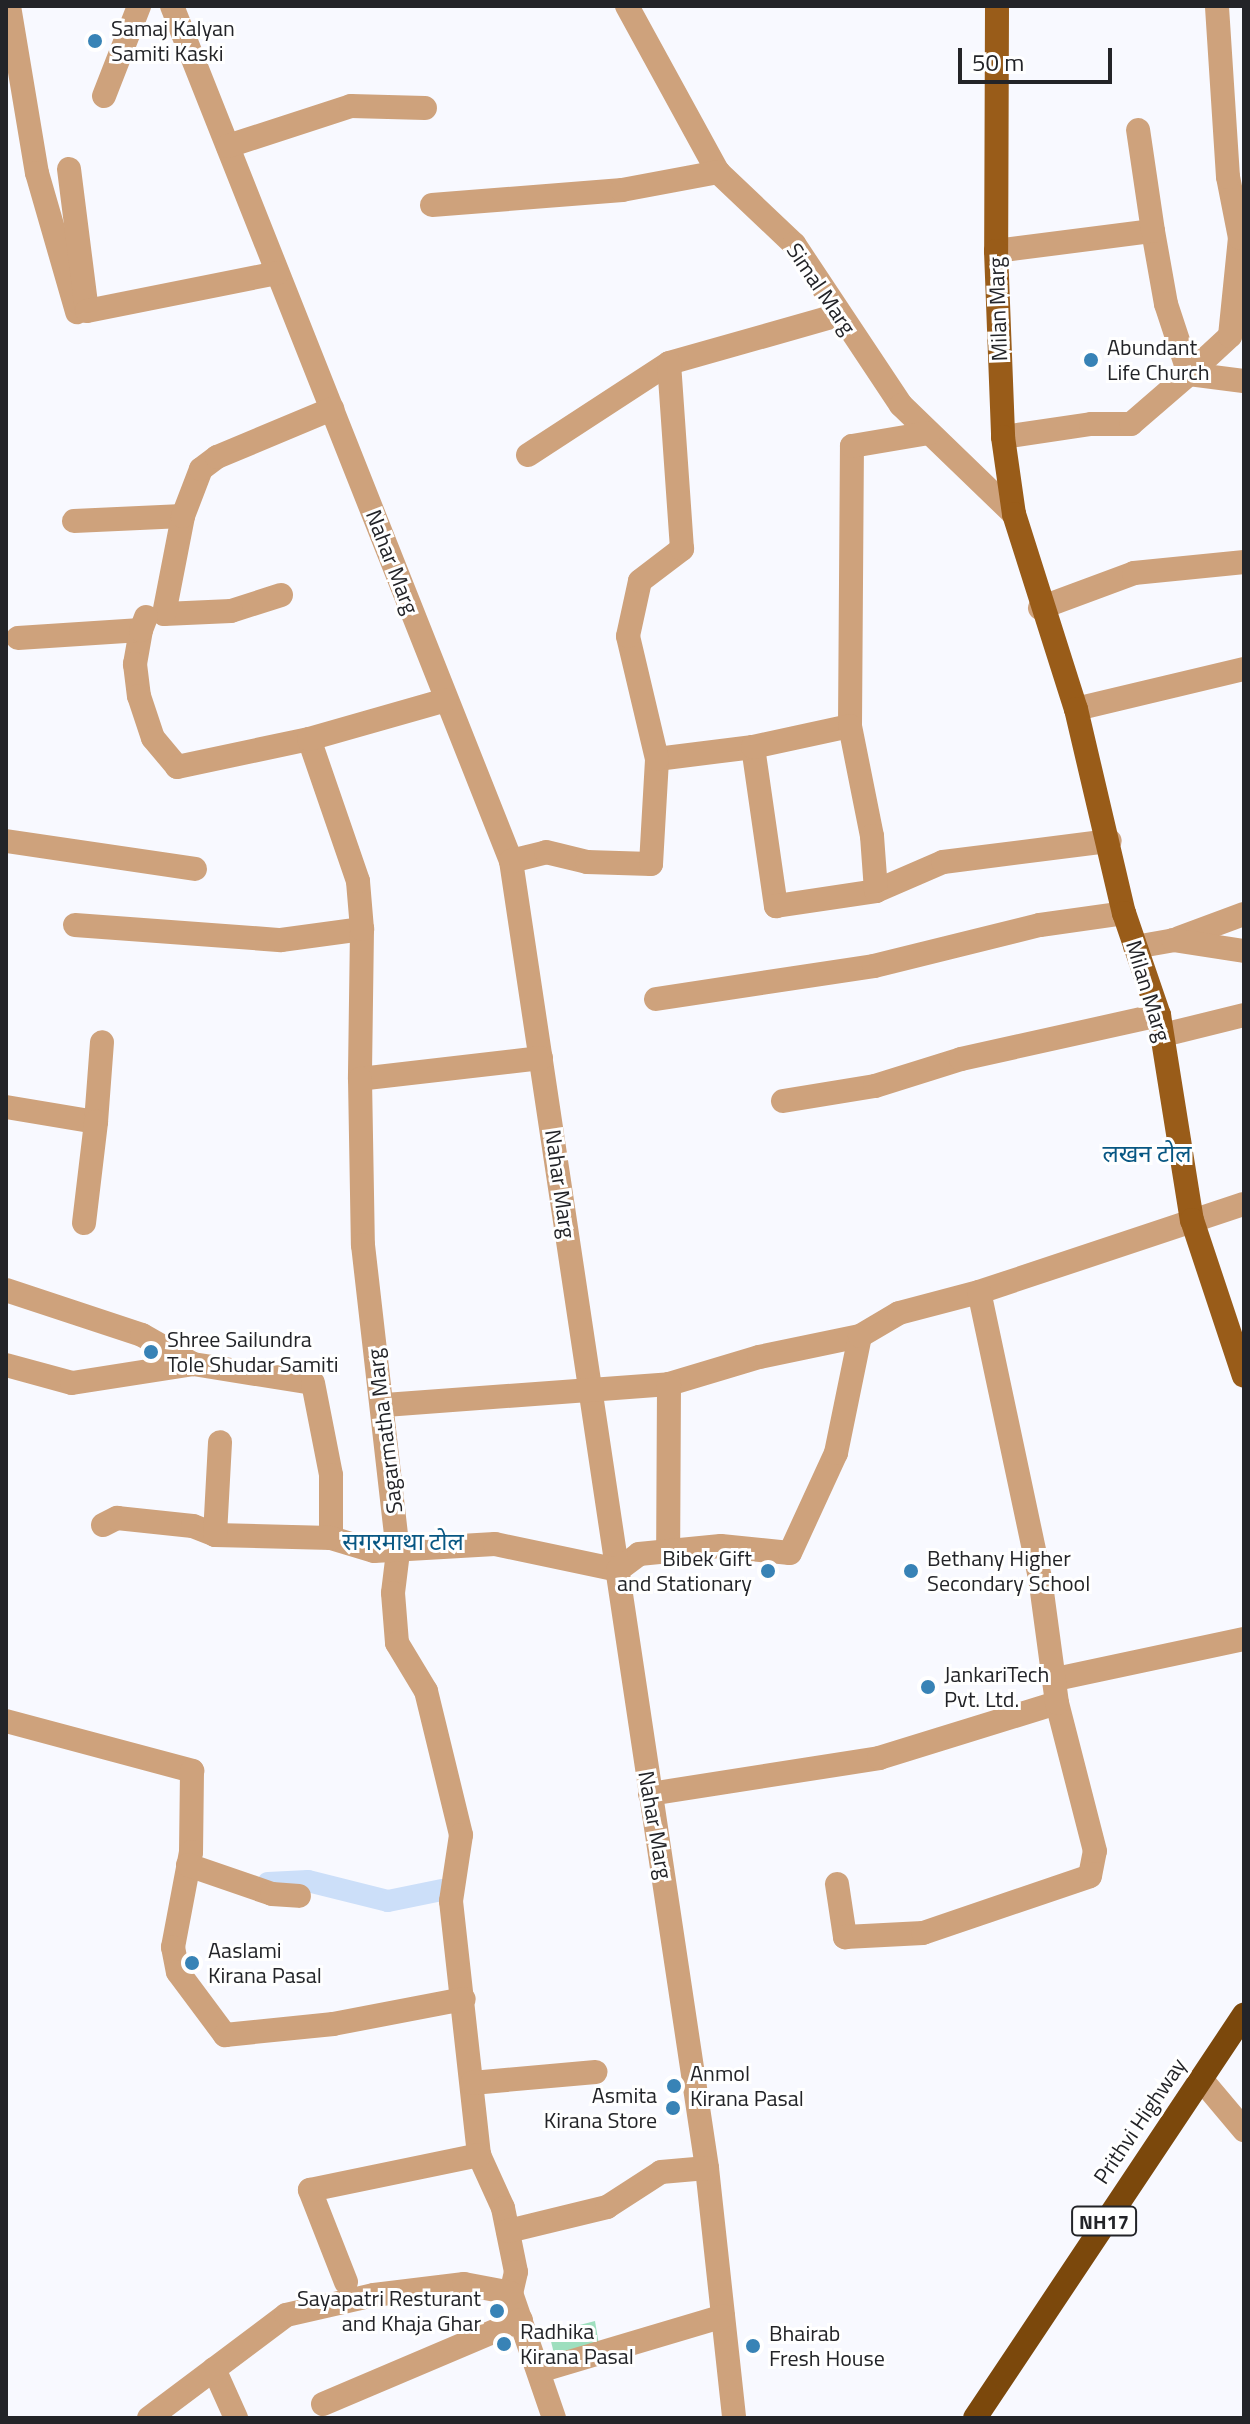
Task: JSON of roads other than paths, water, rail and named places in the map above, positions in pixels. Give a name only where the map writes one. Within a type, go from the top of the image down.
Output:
[{"type":"highway","name":"Prithvi Highway","points":[[975,2418],[1201,2079],[1241,2026]]},
{"type":"main road","name":"Milan Marg","points":[[997,6],[996,251],[1003,437],[1014,514],[1040,608],[1076,709],[1110,841],[1124,913],[1161,1025],[1192,1220],[1244,1376]]},
{"type":"street","points":[[9,6],[37,173],[74,312],[277,273]]},
{"type":"street","points":[[104,96],[139,6]]},
{"type":"street","name":"Nahar Marg","points":[[172,6],[511,861],[612,1569],[707,2168],[734,2418]]},
{"type":"street","name":"Simal Marg","points":[[627,6],[718,172],[794,244],[901,405],[1014,514]]},
{"type":"street","points":[[1003,437],[1091,424],[1131,424],[1230,336],[1240,238],[1228,177],[1217,6]]},
{"type":"street","points":[[228,146],[351,106],[425,108]]},
{"type":"street","points":[[1138,130],[1166,304],[1189,374]]},
{"type":"street","points":[[69,169],[87,311]]},
{"type":"street","points":[[432,205],[622,190],[718,172]]},
{"type":"street","points":[[996,251],[1153,231]]},
{"type":"street","points":[[528,455],[669,363],[839,315]]},
{"type":"street","points":[[511,861],[546,852],[587,862],[651,864],[657,759],[628,636],[640,581],[682,549],[669,363]]},
{"type":"street","points":[[1189,374],[1244,381]]},
{"type":"street","points":[[164,614],[183,516],[201,469],[217,457],[332,409]]},
{"type":"street","points":[[876,891],[872,836],[850,726],[852,446],[929,433]]},
{"type":"street","points":[[74,521],[183,516]]},
{"type":"street","points":[[1040,608],[1134,573],[1244,562]]},
{"type":"street","points":[[281,595],[231,611],[146,616],[135,664],[139,696],[153,738],[177,767],[309,739],[446,700]]},
{"type":"street","points":[[18,638],[141,630]]},
{"type":"street","points":[[1076,709],[1244,669]]},
{"type":"street","points":[[657,759],[753,747],[850,726]]},
{"type":"street","name":"Sagarmatha Marg","points":[[309,739],[358,881],[362,929],[360,1079],[363,1245],[385,1405],[398,1552],[393,1593],[397,1643],[426,1691],[461,1835],[451,1901],[479,2155],[495,2184],[516,2272],[511,2293],[554,2418]]},
{"type":"street","points":[[753,747],[776,906],[876,891],[943,862],[1110,841]]},
{"type":"street","points":[[6,841],[195,869]]},
{"type":"street","points":[[656,999],[874,966],[1040,925],[1124,913]]},
{"type":"street","points":[[1135,947],[1173,940],[1244,914]]},
{"type":"street","points":[[75,925],[281,940],[362,929]]},
{"type":"street","points":[[1173,940],[1244,951]]},
{"type":"street","points":[[783,1101],[888,1083],[961,1059],[1161,1025],[1244,1015]]},
{"type":"street","points":[[84,1223],[102,1042]]},
{"type":"street","points":[[360,1079],[541,1058]]},
{"type":"street","points":[[6,1107],[96,1122]]},
{"type":"street","points":[[385,1405],[669,1384],[759,1357],[860,1336],[899,1313],[979,1292],[1244,1204]]},
{"type":"street","points":[[6,1290],[142,1335],[193,1364]]},
{"type":"street","points":[[837,1884],[845,1937],[923,1933],[1090,1876],[1095,1851],[1057,1691],[979,1292]]},
{"type":"street","points":[[103,1525],[117,1518],[193,1526],[215,1535],[331,1538],[374,1551],[398,1552],[482,1543],[612,1569],[639,1554],[721,1546],[790,1553],[836,1453],[860,1336]]},
{"type":"street","points":[[6,1365],[72,1383],[193,1364],[315,1385],[331,1475],[331,1538]]},
{"type":"street","points":[[668,1551],[669,1384]]},
{"type":"street","points":[[215,1535],[220,1442]]},
{"type":"street","points":[[650,1794],[879,1758],[1057,1691],[1244,1639]]},
{"type":"street","points":[[6,1721],[192,1771],[188,1865],[173,1947],[176,1962],[196,2000],[225,2035],[333,2024],[464,1999]]},
{"type":"street","points":[[188,1865],[272,1894],[299,1896]]},
{"type":"street","points":[[472,2083],[596,2072]]},
{"type":"street","points":[[1201,2079],[1244,2130]]},
{"type":"street","points":[[346,2282],[310,2190],[479,2155]]},
{"type":"street","points":[[508,2231],[607,2207],[661,2172],[707,2168]]},
{"type":"street","points":[[149,2418],[286,2315],[313,2307],[464,2284],[511,2293]]},
{"type":"street","points":[[539,2371],[723,2316]]},
{"type":"street","points":[[323,2404],[521,2320]]},
{"type":"street","points":[[214,2369],[236,2418]]},
{"type":"waterway","points":[[268,1883],[308,1881],[388,1901],[442,1890]]},
{"type":"place","name":"Samaj Kalyan Samiti Kaski","points":[[95,41]]},
{"type":"place","name":"Abundant Life Church","points":[[1091,360]]},
{"type":"place","name":"Shree Sailundra Tole Shudar Samiti","points":[[151,1352]]},
{"type":"place","name":"Bibek Gift and Stationary","points":[[768,1571]]},
{"type":"place","name":"Bethany Higher Secondary School","points":[[911,1571]]},
{"type":"place","name":"JankariTech Pvt. Ltd.","points":[[928,1687]]},
{"type":"place","name":"Aaslami Kirana Pasal","points":[[192,1963]]},
{"type":"place","name":"Anmol Kirana Pasal","points":[[674,2086]]},
{"type":"place","name":"Asmita Kirana Store","points":[[673,2108]]},
{"type":"place","name":"Sayapatri Resturant and Khaja Ghar","points":[[497,2311]]},
{"type":"place","name":"Radhika Kirana Pasal","points":[[504,2344]]},
{"type":"place","name":"Bhairab Fresh House","points":[[753,2346]]},
{"type":"district","name":"लखन टोल","points":[[1147,1154]]},
{"type":"district","name":"सगरमाथा टोल","points":[[403,1542]]}]
